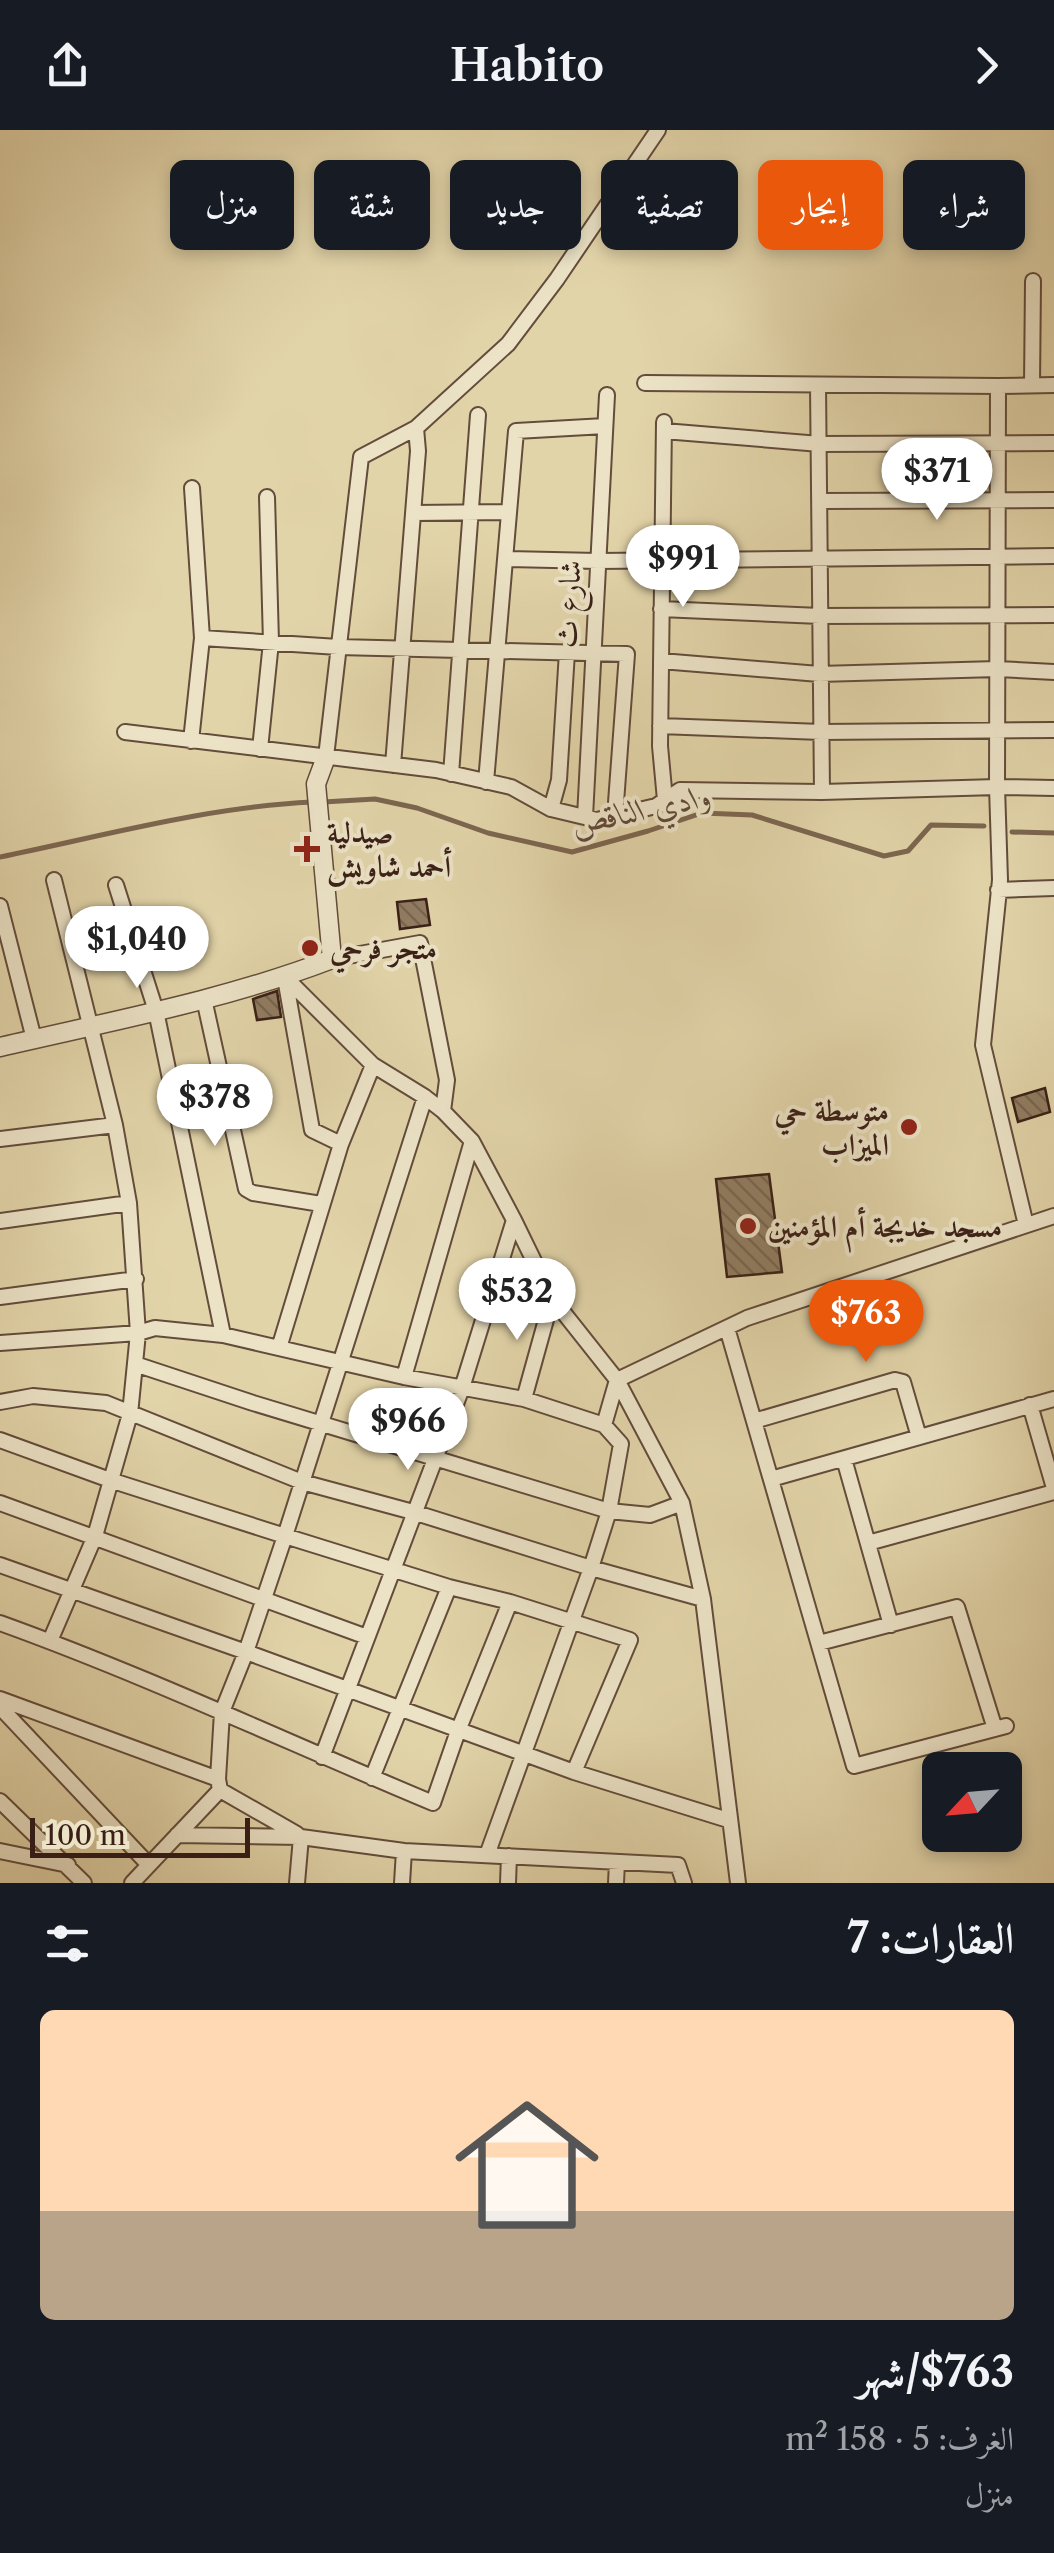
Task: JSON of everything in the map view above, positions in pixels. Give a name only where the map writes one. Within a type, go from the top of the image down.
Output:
[{"type":"street","points":[[332,959],[316,784],[326,757],[360,457],[416,428],[508,344],[658,130]]},
{"type":"street","points":[[1032,281],[1032,385]]},
{"type":"street","points":[[645,382],[1054,384]]},
{"type":"street","points":[[818,385],[822,792]]},
{"type":"street","points":[[998,386],[998,890],[983,1045],[1026,1225]]},
{"type":"street","name":"شارع ث","points":[[585,817],[607,395]]},
{"type":"street","points":[[451,774],[478,415]]},
{"type":"street","points":[[486,782],[516,432],[605,426]]},
{"type":"street","points":[[665,800],[660,726],[664,427],[820,444],[1054,444]]},
{"type":"street","points":[[393,765],[418,451],[416,428]]},
{"type":"street","points":[[191,740],[202,638],[192,488]]},
{"type":"street","points":[[260,749],[271,642],[268,497]]},
{"type":"street","points":[[820,501],[1054,500]]},
{"type":"street","points":[[412,513],[509,512]]},
{"type":"street","points":[[505,559],[1054,556]]},
{"type":"street","points":[[662,609],[820,616],[1054,615]]},
{"type":"street","points":[[202,638],[626,654],[615,816]]},
{"type":"street","points":[[551,809],[559,780],[567,652]]},
{"type":"street","points":[[660,662],[819,674],[997,669],[1054,672]]},
{"type":"street","points":[[660,726],[822,732],[1054,730]]},
{"type":"street","points":[[125,732],[451,774],[511,788],[551,809],[597,820],[656,806],[680,790],[1054,788]]},
{"type":"street","points":[[50,1641],[96,1536],[130,1414],[138,1333],[129,1203],[115,1124],[54,880]]},
{"type":"street","points":[[116,885],[156,1011],[223,1334]]},
{"type":"street","points":[[998,890],[1054,888]]},
{"type":"street","points":[[0,906],[34,1039]]},
{"type":"street","points":[[0,1047],[204,999],[285,977],[332,959],[420,944],[446,1080],[443,1112]]},
{"type":"street","points":[[285,977],[373,1066],[425,1097],[472,1141],[552,1298],[617,1380],[682,1503],[703,1599],[738,1883]]},
{"type":"street","points":[[285,977],[312,1130],[341,1144]]},
{"type":"street","points":[[204,999],[246,1189],[322,1204]]},
{"type":"street","points":[[280,1348],[341,1144],[373,1066]]},
{"type":"street","points":[[132,1883],[219,1784],[222,1712],[285,1536],[425,1097]]},
{"type":"street","points":[[0,1139],[115,1124]]},
{"type":"street","points":[[404,1377],[472,1141]]},
{"type":"street","points":[[0,1221],[129,1203]]},
{"type":"street","points":[[604,1425],[617,1380],[747,1318],[1054,1216]]},
{"type":"street","points":[[322,1757],[462,1388],[514,1220]]},
{"type":"street","points":[[0,1297],[136,1279]]},
{"type":"street","points":[[524,1399],[552,1298]]},
{"type":"street","points":[[0,1343],[138,1333],[155,1328],[223,1334],[404,1377],[524,1399],[604,1425],[621,1444],[608,1511],[487,1856]]},
{"type":"street","points":[[728,1328],[818,1644],[854,1766],[1001,1728],[957,1607],[818,1644]]},
{"type":"street","points":[[135,1364],[608,1511],[650,1515],[682,1503]]},
{"type":"street","points":[[754,1421],[894,1380],[903,1382],[919,1437]]},
{"type":"street","points":[[0,1402],[33,1396],[106,1403],[302,1482],[703,1599]]},
{"type":"street","points":[[771,1479],[1054,1399]]},
{"type":"street","points":[[868,1543],[1054,1490],[1030,1405]]},
{"type":"street","points":[[0,1440],[285,1536],[630,1640],[574,1772]]},
{"type":"street","points":[[844,1459],[891,1624]]},
{"type":"street","points":[[0,1503],[367,1637]]},
{"type":"street","points":[[0,1565],[574,1772],[728,1820]]},
{"type":"street","points":[[372,1778],[449,1587]]},
{"type":"street","points":[[0,1623],[222,1712],[433,1803],[510,1602]]},
{"type":"street","points":[[0,1699],[219,1784],[301,1837]]},
{"type":"street","points":[[0,1707],[149,1864]]},
{"type":"street","points":[[0,1802],[84,1883]]},
{"type":"street","points":[[177,1835],[301,1837],[404,1851],[678,1866],[684,1883]]},
{"type":"street","points":[[297,1883],[301,1837]]},
{"type":"street","points":[[0,1851],[68,1866]]},
{"type":"street","points":[[402,1883],[404,1851]]},
{"type":"street","points":[[508,1883],[509,1856]]},
{"type":"street","points":[[616,1883],[617,1862]]},
{"type":"building","points":[[426,899],[430,925],[400,929],[397,902]]},
{"type":"building","points":[[277,991],[281,1017],[257,1020],[253,999]]},
{"type":"building","points":[[1045,1088],[1050,1112],[1018,1122],[1012,1098]]},
{"type":"building","name":"مسجد خديجة أم المؤمنين","points":[[769,1174],[782,1272],[727,1277],[716,1179]]},
{"type":"waterway","name":"وادي الناقص","points":[[323,802],[375,799],[417,808],[488,833],[572,852],[702,813],[752,815],[884,856],[908,851],[931,825],[984,826]]},
{"type":"waterway","name":"وادي الناقص","points":[[0,857],[194,816],[312,802]]},
{"type":"waterway","points":[[1012,832],[1054,833]]},
{"type":"place","name":"صيدلية أحمد شاويش","points":[[307,849]]},
{"type":"place","name":"متجر فرحي","points":[[310,948]]},
{"type":"place","name":"متوسطة حي الميزاب","points":[[909,1127]]},
{"type":"place","name":"مسجد خديجة أم المؤمنين","points":[[748,1226]]}]
